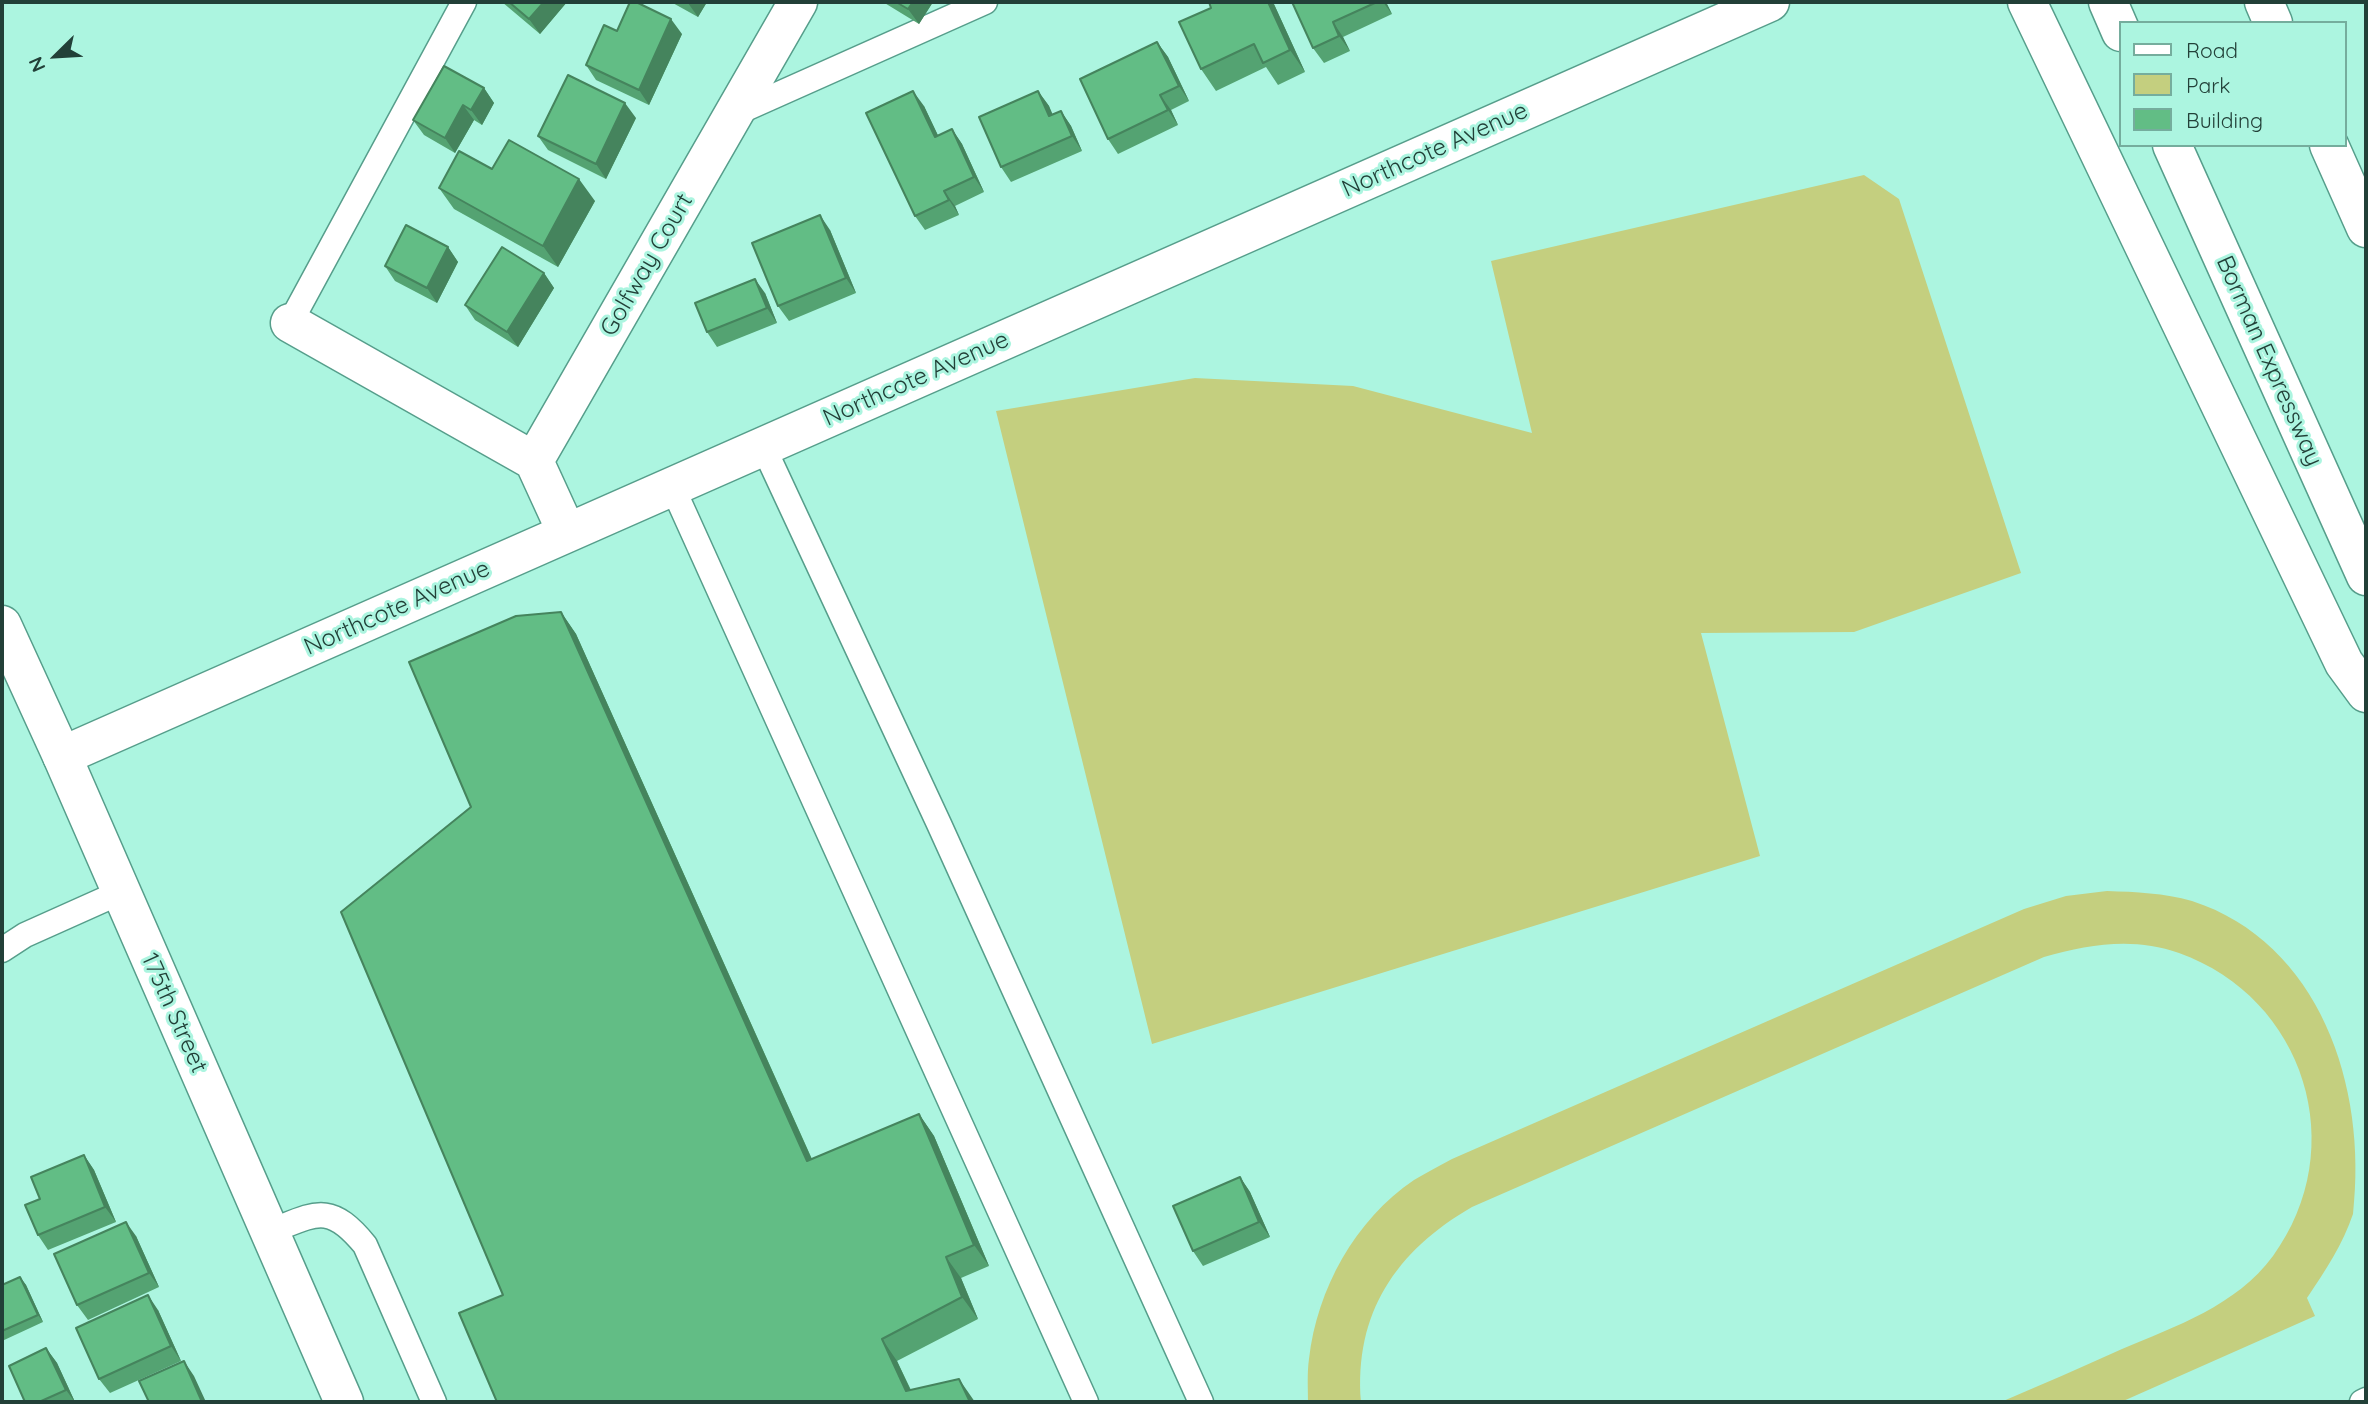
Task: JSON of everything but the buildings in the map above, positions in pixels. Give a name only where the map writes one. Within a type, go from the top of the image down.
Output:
[{"type":"main road","name":"Golfway Court","points":[[534,461],[798,2]]},
{"type":"main road","name":"Northcote Avenue","points":[[62,756],[1770,2]]},
{"type":"main road","points":[[2027,2],[2344,663],[2366,693]]},
{"type":"main road","points":[[2108,2],[2120,30]]},
{"type":"main road","points":[[2264,2],[2272,21]]},
{"type":"main road","name":"Borman Expressway","points":[[2173,147],[2366,576]]},
{"type":"main road","points":[[2330,147],[2366,228]]},
{"type":"main road","points":[[290,323],[534,461],[567,533]]},
{"type":"main road","name":"175th Street","points":[[2,625],[62,756],[344,1402]]},
{"type":"lane","points":[[290,323],[464,2]]},
{"type":"lane","points":[[733,115],[985,2]]},
{"type":"lane","points":[[763,446],[939,824],[1201,1402]]},
{"type":"lane","points":[[672,486],[1086,1402]]},
{"type":"lane","points":[[2,950],[25,935],[121,892]]},
{"type":"lane","points":[[269,1231],[318,1213],[352,1228],[365,1245],[434,1402]]},
{"type":"green space","points":[[1864,175],[1899,199],[2021,573],[1854,632],[1701,633],[1760,856],[1152,1044],[996,411],[1195,378],[1353,386],[1532,433],[1491,261]]},
{"type":"green space","points":[[2107,891],[2181,898],[2236,921],[2273,949],[2303,984],[2326,1025],[2342,1070],[2352,1117],[2356,1165],[2353,1214],[2349,1225],[2339,1247],[2307,1298],[2315,1316],[2121,1402],[2001,1402],[2184,1323],[2241,1288],[2273,1256],[2297,1214],[2309,1169],[2311,1125],[2303,1081],[2285,1040],[2258,1004],[2222,975],[2179,953],[2145,945],[2112,944],[2044,957],[1472,1207],[1445,1224],[1422,1244],[1385,1288],[1373,1313],[1365,1340],[1361,1402],[1308,1402],[1308,1364],[1313,1333],[1330,1282],[1342,1258],[1374,1215],[1414,1180],[1452,1159],[2024,909],[2066,896]]}]
